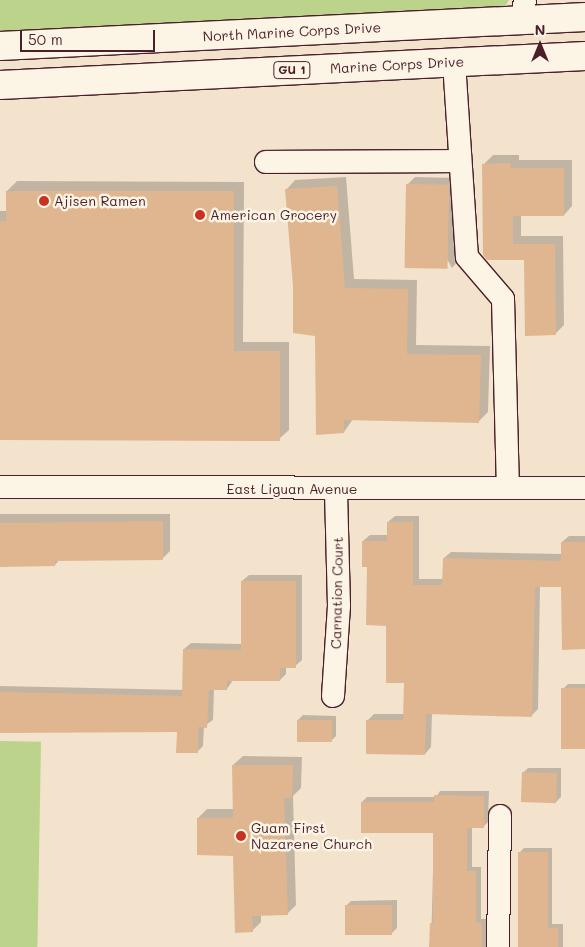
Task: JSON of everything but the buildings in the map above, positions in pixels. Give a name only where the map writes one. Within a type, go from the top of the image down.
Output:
[{"type":"main road","name":"North Marine Corps Drive","points":[[0,46],[524,10],[585,17]]},
{"type":"main road","name":"Marine Corps Drive","points":[[0,85],[585,56]]},
{"type":"street","points":[[454,62],[466,256],[503,299],[508,488]]},
{"type":"street","points":[[266,162],[460,161]]},
{"type":"street","name":"East Liguan Avenue","points":[[0,487],[585,488]]},
{"type":"street","name":"Carnation Court","points":[[333,696],[339,606],[336,489]]},
{"type":"street","points":[[498,947],[500,816]]},
{"type":"green space","points":[[0,0],[509,0],[503,9],[0,33]]},
{"type":"green space","points":[[0,741],[41,742],[37,947],[0,947]]},
{"type":"place","name":"Ajisen Ramen","points":[[44,201]]},
{"type":"place","name":"American Grocery","points":[[200,215]]},
{"type":"place","name":"Guam First Nazarene Church","points":[[241,836]]}]
